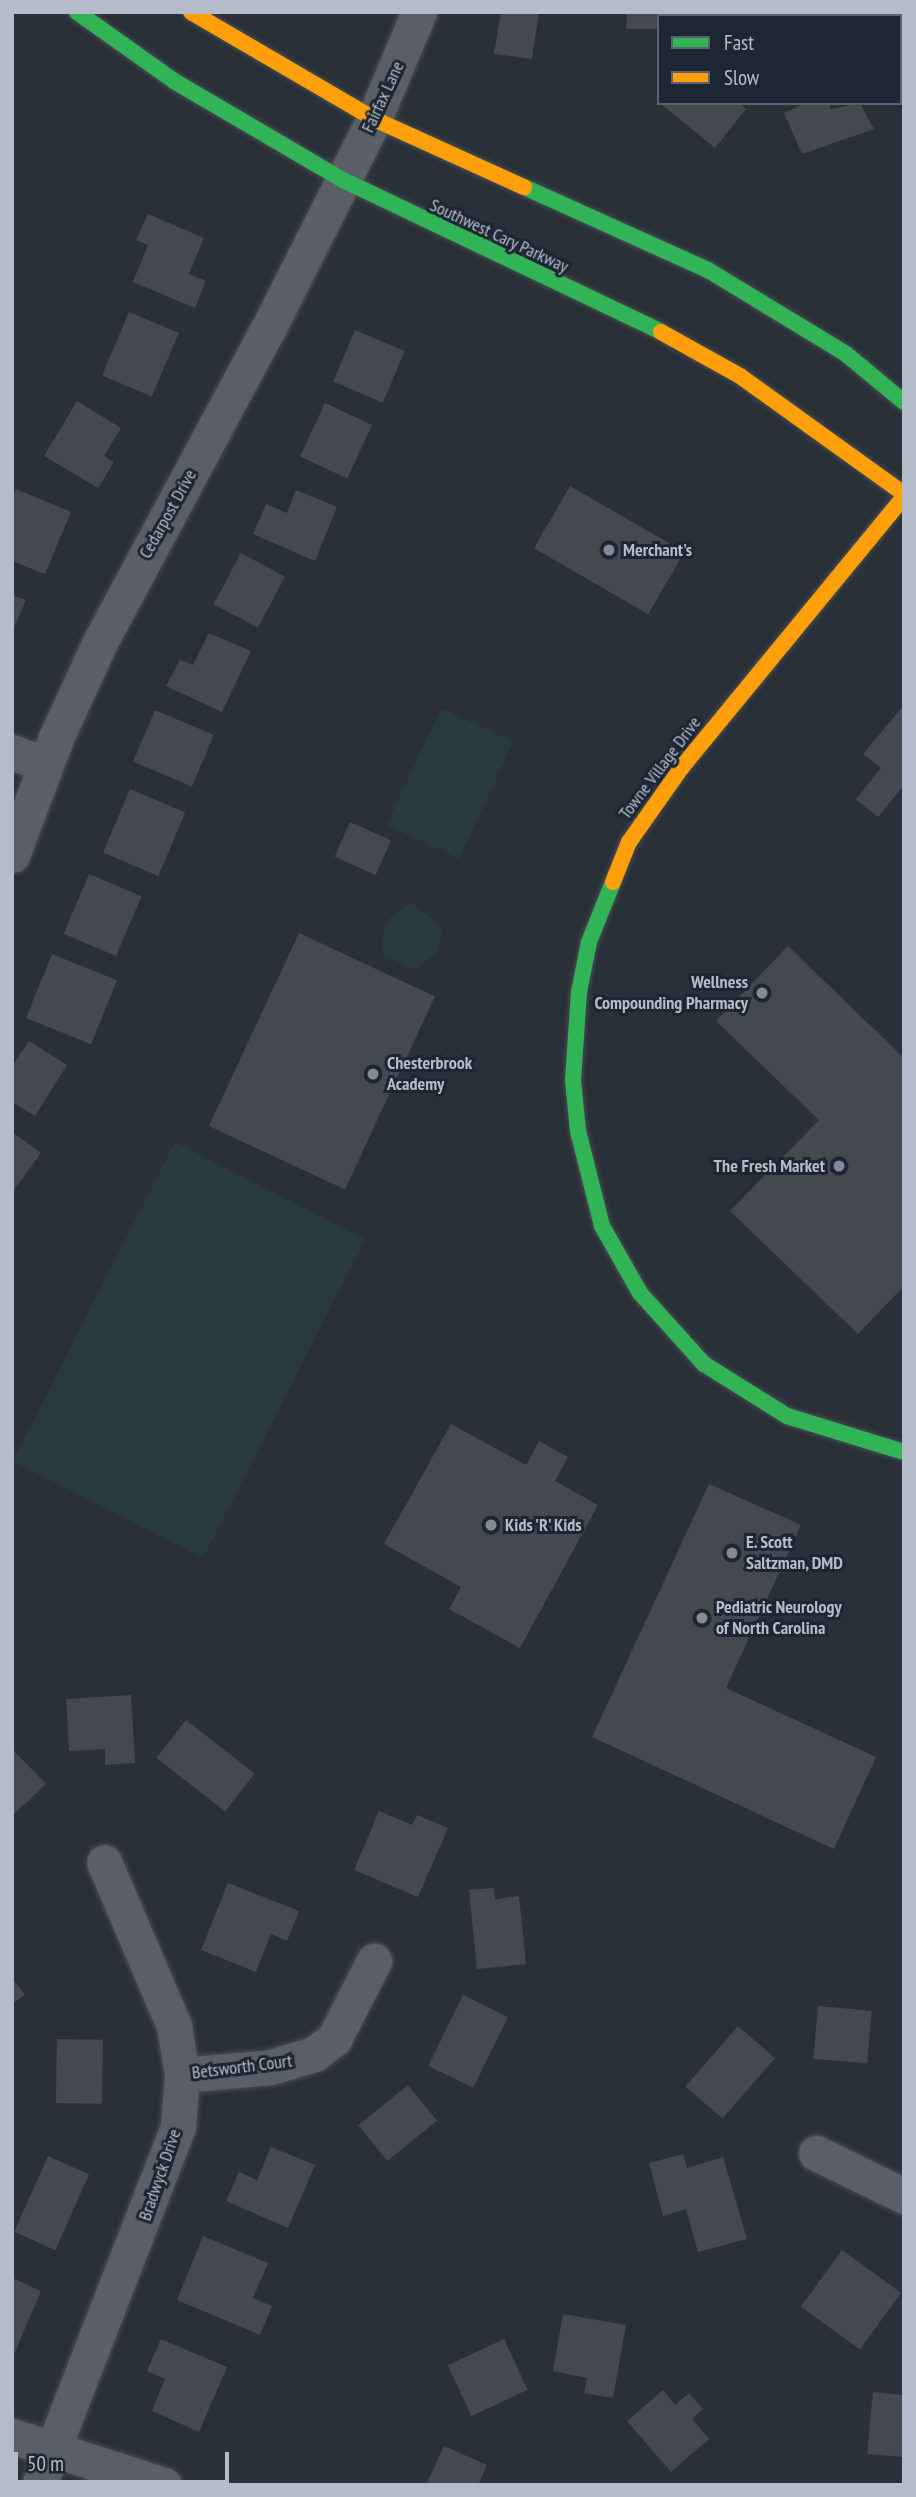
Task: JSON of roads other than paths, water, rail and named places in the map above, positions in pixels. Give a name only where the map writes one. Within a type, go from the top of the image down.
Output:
[{"type":"main road","name":"Southwest Cary Parkway","points":[[77,12],[174,81],[342,180],[666,334],[810,422],[904,495]]},
{"type":"main road","points":[[191,12],[374,119],[708,270],[846,354],[904,402]]},
{"type":"main road","name":"Towne Village Drive","points":[[904,495],[682,767],[629,842],[589,942],[579,992],[573,1080],[578,1131],[602,1226],[640,1293],[668,1329],[704,1364],[787,1416],[904,1452]]},
{"type":"street","name":"Fairfax Lane","points":[[342,180],[374,119],[419,12]]},
{"type":"street","name":"Cedarpost Drive","points":[[12,855],[46,765],[100,642],[342,180]]},
{"type":"street","points":[[12,752],[46,765]]},
{"type":"street","name":"Bradwyck Drive","points":[[39,2485],[166,2166],[178,2126],[182,2075],[165,1999],[125,1919],[104,1862]]},
{"type":"street","name":"Betsworth Court","points":[[182,2075],[271,2067],[314,2054],[334,2039],[374,1961]]},
{"type":"street","points":[[816,2153],[904,2196]]},
{"type":"street","points":[[12,2436],[164,2485]]},
{"type":"place","name":"Merchant's","points":[[609,550]]},
{"type":"place","name":"Wellness Compounding Pharmacy","points":[[762,993]]},
{"type":"place","name":"Chesterbrook Academy","points":[[373,1074]]},
{"type":"place","name":"The Fresh Market","points":[[839,1166]]},
{"type":"place","name":"Kids 'R' Kids","points":[[491,1525]]},
{"type":"place","name":"E. Scott Saltzman, DMD","points":[[732,1553]]},
{"type":"place","name":"Pediatric Neurology of North Carolina","points":[[702,1618]]}]
